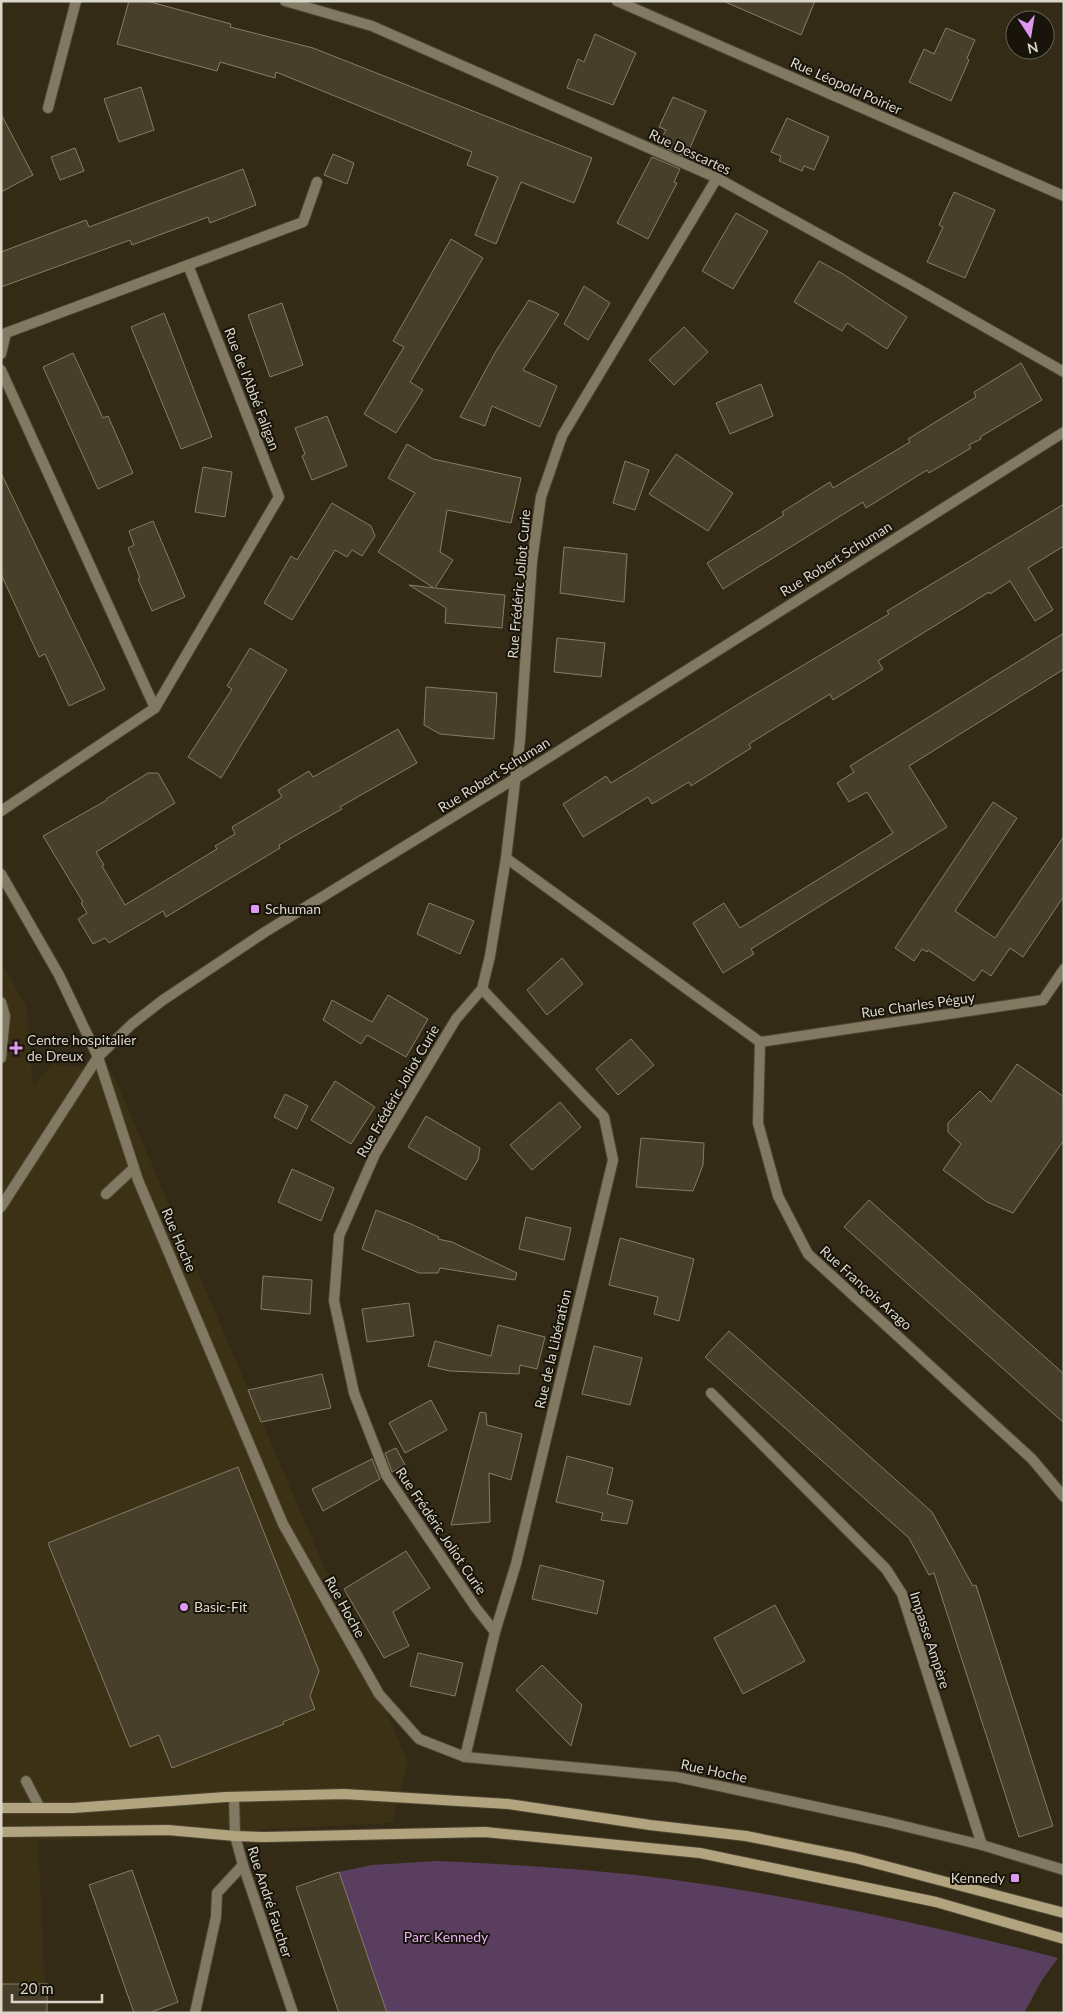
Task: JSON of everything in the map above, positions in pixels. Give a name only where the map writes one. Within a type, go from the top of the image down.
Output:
[{"type":"main road","points":[[1,1808],[73,1808],[234,1797],[373,1794],[508,1804],[650,1825],[746,1836],[855,1858],[1064,1913]]},
{"type":"main road","points":[[1,1832],[168,1830],[235,1836],[485,1832],[700,1853],[936,1902],[1064,1939]]},
{"type":"street","points":[[48,108],[76,1]]},
{"type":"street","name":"Rue Descartes","points":[[285,1],[372,26],[716,178],[1064,372]]},
{"type":"street","name":"Rue Léopold Poirier","points":[[617,1],[1064,196]]},
{"type":"street","name":"Rue Frédéric Joliot Curie","points":[[495,1632],[476,1608],[386,1475],[354,1393],[334,1301],[339,1236],[375,1154],[456,1019],[482,989],[501,895],[516,778],[532,561],[541,497],[562,436],[716,178]]},
{"type":"street","points":[[1,354],[6,333],[303,222],[316,182]]},
{"type":"street","name":"Rue de l'Abbé Faligan","points":[[1,811],[155,708],[279,497],[188,265]]},
{"type":"street","points":[[1,370],[155,708]]},
{"type":"street","name":"Rue Robert Schuman","points":[[1,1207],[98,1057],[132,1024],[186,984],[265,932],[516,778],[1064,432]]},
{"type":"street","points":[[506,858],[760,1042]]},
{"type":"street","name":"Rue Hoche","points":[[1,874],[60,975],[98,1057],[134,1168],[283,1524],[378,1694],[419,1739],[465,1757],[677,1777],[878,1820],[982,1845],[1064,1870]]},
{"type":"street","name":"Rue Charles Péguy","points":[[760,1042],[1043,1000],[1064,969]]},
{"type":"street","name":"Rue de la Libération","points":[[465,1757],[495,1632],[516,1564],[613,1160],[604,1117],[482,989]]},
{"type":"street","points":[[1,1002],[5,1016],[1,1058]]},
{"type":"street","name":"Rue François Arago","points":[[760,1042],[758,1123],[778,1196],[808,1254],[1032,1459],[1064,1497]]},
{"type":"street","points":[[106,1194],[134,1168]]},
{"type":"street","name":"Impasse Ampère","points":[[711,1393],[886,1569],[902,1594],[982,1845]]},
{"type":"street","points":[[26,1782],[40,1808]]},
{"type":"street","name":"Rue André Faucher","points":[[234,1797],[235,1836],[293,2013]]},
{"type":"street","points":[[195,2012],[216,1917],[217,1893],[243,1865]]},
{"type":"shaded area","points":[[1,962],[27,1008],[33,1087],[53,1064],[112,1071],[408,1763],[392,1823],[38,1841],[46,2013],[1,2013]]},
{"type":"green space","name":"Parc Kennedy","points":[[438,1861],[587,1870],[724,1887],[868,1913],[1058,1958],[1042,1980],[1024,2013],[387,2013],[339,1872],[372,1865]]},
{"type":"building","points":[[129,1],[147,1],[231,24],[230,27],[313,48],[592,158],[574,203],[521,182],[496,244],[475,235],[498,177],[467,165],[472,152],[276,72],[275,78],[220,62],[217,71],[117,44]]},
{"type":"building","points":[[723,1],[815,1],[801,35]]},
{"type":"building","points":[[946,28],[975,40],[967,58],[969,60],[951,101],[909,82],[924,49],[934,54]]},
{"type":"building","points":[[595,34],[636,53],[613,105],[567,88],[578,59],[584,62]]},
{"type":"building","points":[[141,87],[154,130],[119,142],[104,99]]},
{"type":"building","points":[[673,97],[706,111],[686,157],[658,145],[666,130],[659,127]]},
{"type":"building","points":[[1,114],[33,175],[1,192]]},
{"type":"building","points":[[787,118],[829,137],[814,170],[804,166],[802,171],[779,161],[781,156],[771,152]]},
{"type":"building","points":[[75,148],[84,171],[60,180],[51,157]]},
{"type":"building","points":[[333,154],[354,163],[347,184],[324,175]]},
{"type":"building","points":[[652,157],[680,169],[674,182],[677,183],[648,239],[617,223]]},
{"type":"building","points":[[243,169],[256,205],[210,223],[208,217],[132,245],[130,240],[1,287],[1,252],[86,220],[89,227]]},
{"type":"building","points":[[954,192],[995,210],[965,278],[927,262],[943,227],[939,225]]},
{"type":"building","points":[[736,213],[768,231],[733,289],[702,271]]},
{"type":"building","points":[[451,239],[483,258],[410,382],[423,390],[396,433],[364,414],[404,347],[393,341]]},
{"type":"building","points":[[819,261],[843,274],[907,317],[887,349],[847,323],[842,331],[794,302]]},
{"type":"building","points":[[584,286],[610,303],[588,340],[564,324]]},
{"type":"building","points":[[529,300],[559,314],[523,370],[557,386],[540,427],[492,406],[485,426],[460,417],[496,351]]},
{"type":"building","points":[[282,303],[303,365],[270,377],[248,315]]},
{"type":"building","points":[[164,313],[212,437],[181,449],[131,327]]},
{"type":"building","points":[[684,327],[708,352],[674,385],[649,360]]},
{"type":"building","points":[[73,353],[103,418],[108,416],[133,473],[98,489],[43,367]]},
{"type":"building","points":[[1021,363],[1042,400],[980,437],[981,439],[969,445],[971,448],[929,473],[927,470],[866,508],[863,502],[723,589],[707,563],[784,515],[782,512],[830,482],[833,488],[910,442],[908,439],[976,397],[974,392]]},
{"type":"building","points":[[761,384],[773,416],[730,434],[716,403]]},
{"type":"building","points":[[327,416],[347,466],[312,480],[302,456],[305,454],[295,428]]},
{"type":"building","points":[[407,444],[433,459],[521,478],[511,523],[447,510],[440,552],[453,560],[435,588],[505,595],[502,628],[445,623],[446,608],[409,585],[434,588],[378,552],[415,493],[388,478]]},
{"type":"building","points":[[676,454],[733,493],[708,531],[649,494]]},
{"type":"building","points":[[625,461],[649,470],[635,510],[613,503]]},
{"type":"building","points":[[203,467],[232,472],[225,517],[195,512]]},
{"type":"building","points":[[1,473],[105,689],[69,706],[45,654],[39,657],[1,574]]},
{"type":"building","points":[[332,503],[371,526],[375,536],[362,556],[352,550],[347,557],[335,550],[292,620],[264,603],[291,556],[297,560]]},
{"type":"building","points":[[1064,504],[1064,546],[1028,568],[1053,610],[1035,621],[1010,581],[878,661],[883,669],[833,700],[830,694],[749,744],[751,748],[691,786],[689,782],[652,804],[648,797],[583,837],[563,804],[606,776],[611,783],[889,614],[887,611]]},
{"type":"building","points":[[153,521],[185,597],[152,611],[138,579],[140,578],[128,548],[134,545],[129,531]]},
{"type":"building","points":[[564,547],[627,554],[624,602],[560,593]]},
{"type":"building","points":[[1064,633],[1064,669],[909,766],[947,827],[751,949],[754,954],[723,973],[693,923],[724,903],[740,928],[893,833],[867,792],[849,802],[837,783],[854,772],[850,766]]},
{"type":"building","points":[[557,638],[605,643],[601,677],[554,672]]},
{"type":"building","points":[[250,648],[287,670],[221,778],[188,757],[232,689],[227,686]]},
{"type":"building","points":[[426,687],[497,693],[494,739],[440,734],[424,725]]},
{"type":"building","points":[[398,729],[417,763],[340,807],[342,809],[279,845],[280,848],[166,917],[163,911],[109,943],[105,938],[93,944],[78,919],[87,913],[81,903],[83,902],[43,836],[107,800],[148,773],[158,773],[175,803],[96,852],[125,905],[217,849],[215,846],[235,834],[232,827],[282,797],[278,790],[309,771],[313,777]]},
{"type":"building","points":[[993,802],[1017,818],[955,911],[995,938],[1064,836],[1064,896],[1023,957],[1010,948],[991,976],[982,970],[974,981],[928,950],[927,952],[922,949],[914,961],[895,948]]},
{"type":"building","points":[[429,903],[474,921],[460,954],[417,934]]},
{"type":"building","points":[[562,958],[583,984],[547,1015],[527,990]]},
{"type":"building","points":[[388,995],[428,1019],[406,1057],[367,1035],[361,1044],[323,1020],[332,1000],[372,1022]]},
{"type":"building","points":[[631,1039],[654,1065],[618,1095],[596,1069]]},
{"type":"building","points":[[1017,1064],[1064,1097],[1064,1140],[1013,1213],[987,1202],[943,1170],[961,1144],[948,1132],[948,1123],[980,1091],[991,1102]]},
{"type":"building","points":[[335,1081],[375,1107],[351,1144],[311,1120]]},
{"type":"building","points":[[285,1094],[308,1106],[297,1129],[274,1117]]},
{"type":"building","points":[[560,1102],[581,1127],[532,1170],[510,1145]]},
{"type":"building","points":[[426,1116],[480,1148],[478,1160],[466,1180],[408,1147]]},
{"type":"building","points":[[641,1138],[704,1143],[703,1165],[693,1191],[636,1187]]},
{"type":"building","points":[[292,1169],[334,1188],[321,1221],[278,1202]]},
{"type":"building","points":[[869,1200],[1064,1374],[1064,1423],[844,1227]]},
{"type":"building","points":[[376,1210],[439,1237],[438,1239],[452,1242],[517,1273],[515,1280],[440,1268],[438,1273],[419,1273],[362,1249]]},
{"type":"building","points":[[526,1217],[571,1228],[564,1260],[519,1249]]},
{"type":"building","points":[[620,1238],[694,1259],[679,1321],[654,1314],[658,1297],[609,1285]]},
{"type":"building","points":[[263,1276],[312,1280],[310,1314],[261,1309]]},
{"type":"building","points":[[409,1303],[414,1336],[367,1342],[362,1309]]},
{"type":"building","points":[[498,1325],[545,1337],[537,1369],[520,1365],[519,1374],[450,1371],[428,1366],[435,1341],[491,1356]]},
{"type":"building","points":[[729,1331],[932,1512],[973,1586],[976,1585],[1053,1826],[1019,1837],[934,1573],[929,1575],[909,1538],[705,1357]]},
{"type":"building","points":[[594,1346],[642,1358],[630,1405],[582,1394]]},
{"type":"building","points":[[322,1374],[331,1408],[261,1422],[248,1390]]},
{"type":"building","points":[[431,1400],[447,1430],[405,1453],[389,1423]]},
{"type":"building","points":[[480,1412],[486,1413],[487,1425],[522,1434],[511,1480],[489,1473],[490,1522],[451,1525]]},
{"type":"building","points":[[396,1448],[405,1465],[392,1472],[385,1453]]},
{"type":"building","points":[[567,1456],[613,1468],[607,1494],[633,1501],[627,1524],[601,1520],[603,1513],[556,1502]]},
{"type":"building","points":[[372,1459],[380,1479],[323,1511],[312,1489]]},
{"type":"building","name":"Basic-Fit","points":[[238,1467],[319,1671],[310,1696],[315,1709],[283,1722],[284,1724],[172,1768],[159,1735],[130,1747],[48,1543]]},
{"type":"building","points":[[406,1551],[430,1588],[393,1612],[409,1646],[384,1658],[344,1589]]},
{"type":"building","points":[[540,1565],[604,1581],[597,1614],[532,1599]]},
{"type":"building","points":[[775,1605],[805,1661],[743,1694],[714,1638]]},
{"type":"building","points":[[418,1653],[463,1663],[455,1696],[410,1686]]},
{"type":"building","points":[[542,1665],[582,1705],[571,1746],[516,1690]]},
{"type":"building","points":[[132,1870],[178,2002],[149,2013],[134,2013],[89,1885]]},
{"type":"building","points":[[339,1872],[387,2013],[339,2013],[296,1887]]},
{"type":"building","points":[[1,1984],[47,1984],[47,2013],[1,2013]]},
{"type":"place","name":"Schuman","points":[[255,909]]},
{"type":"place","name":"Centre hospitalier de Dreux","points":[[16,1048]]},
{"type":"place","name":"Basic-Fit","points":[[184,1607]]},
{"type":"place","name":"Kennedy","points":[[1015,1878]]}]
